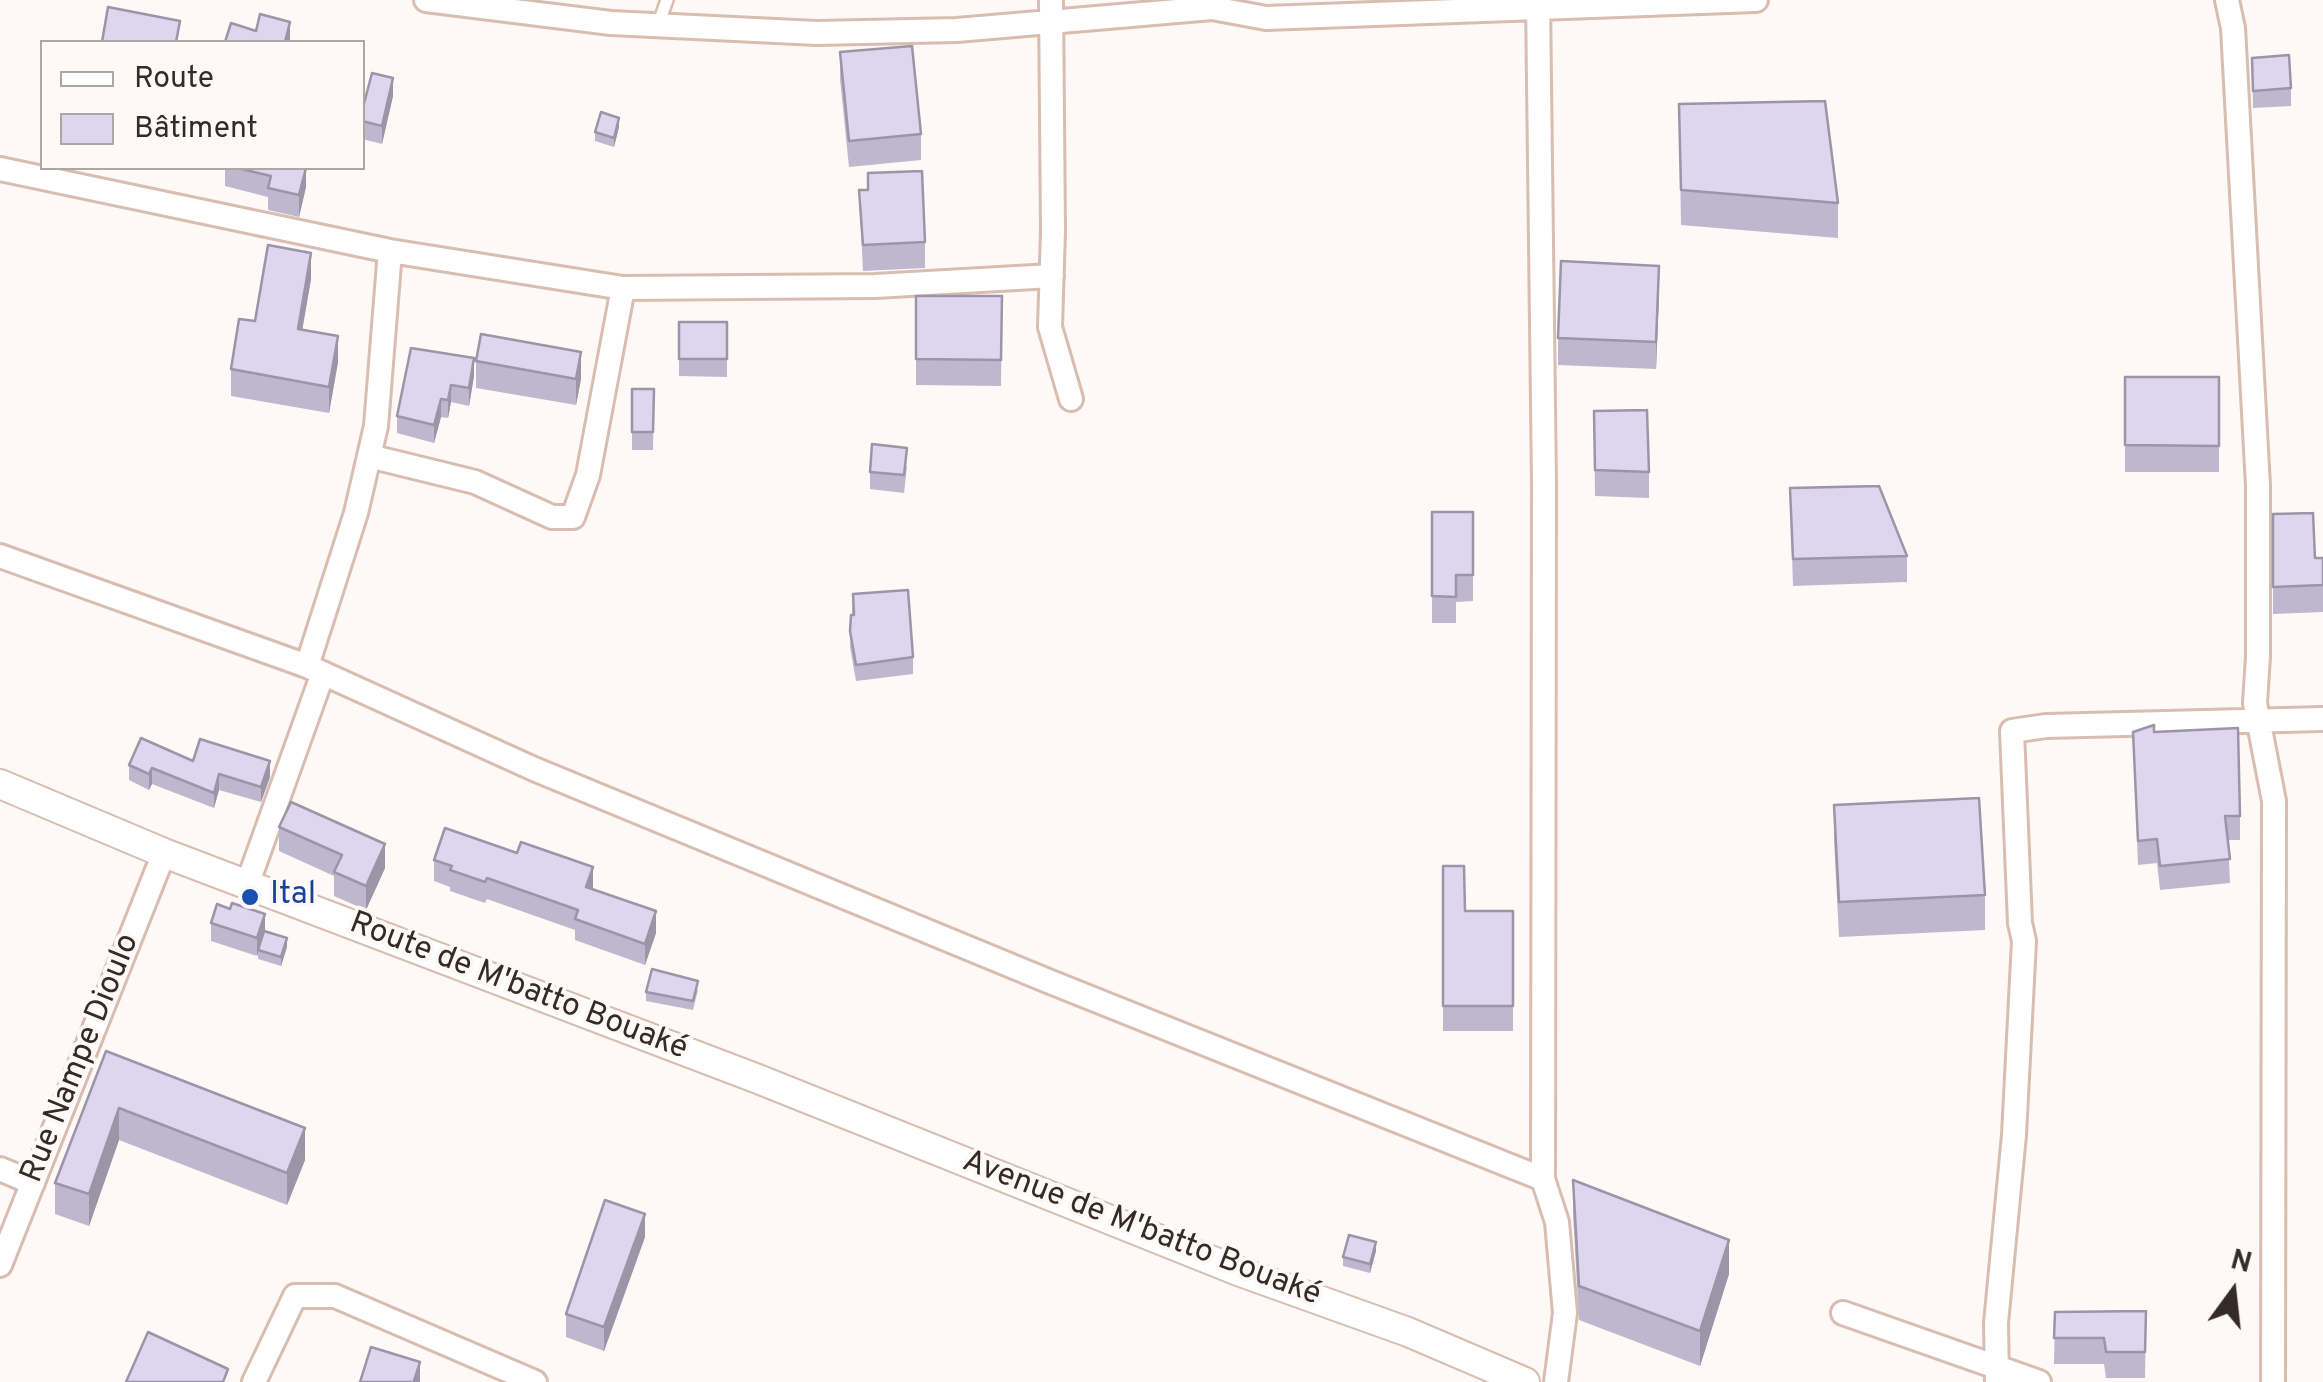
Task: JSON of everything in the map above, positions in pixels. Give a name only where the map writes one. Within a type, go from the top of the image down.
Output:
[{"type":"street","points":[[426,0],[658,25],[817,33],[957,30],[1052,11],[1212,8],[1266,18],[1538,4],[1756,0]]},
{"type":"street","points":[[2227,0],[2233,28],[2258,486],[2255,703],[2274,801],[2273,1382]]},
{"type":"street","points":[[1538,4],[1544,484],[1543,1179],[1557,1222],[1564,1297],[1556,1382]]},
{"type":"street","points":[[1052,11],[1050,327],[1071,399]]},
{"type":"street","points":[[0,169],[390,251],[623,288],[875,286],[1052,276]]},
{"type":"street","points":[[247,885],[315,670],[376,426],[390,251]]},
{"type":"street","points":[[369,456],[475,482],[552,517],[574,517],[588,474],[623,288]]},
{"type":"street","points":[[0,556],[315,670],[552,776],[1543,1179]]},
{"type":"street","points":[[1997,1374],[1996,1323],[2014,1135],[2024,940],[2012,731],[2046,726],[2323,720]]},
{"type":"street","name":"Route de M'batto Bouaké","points":[[0,784],[164,854],[758,1080]]},
{"type":"street","name":"Rue Nampe Dioulo","points":[[0,1265],[164,854]]},
{"type":"street","name":"Avenue de M'batto Bouaké","points":[[758,1080],[1238,1271],[1408,1332],[1524,1382]]},
{"type":"street","points":[[0,1169],[33,1183]]},
{"type":"street","points":[[254,1382],[295,1296],[334,1296],[535,1382]]},
{"type":"street","points":[[1843,1314],[1997,1374],[2040,1382]]},
{"type":"lane","points":[[658,25],[667,0]]},
{"type":"building","points":[[108,7],[180,21],[176,40],[102,40]]},
{"type":"building","points":[[260,14],[290,22],[286,40],[226,40],[231,23],[256,31]]},
{"type":"building","points":[[912,46],[921,134],[849,141],[840,52]]},
{"type":"building","points":[[2289,55],[2291,88],[2253,91],[2252,58]]},
{"type":"building","points":[[372,73],[393,78],[382,126],[365,122],[365,100]]},
{"type":"building","points":[[1825,101],[1838,203],[1681,190],[1679,104]]},
{"type":"building","points":[[601,112],[619,118],[614,138],[595,132]]},
{"type":"building","points":[[246,170],[305,170],[299,195],[268,188],[271,176]]},
{"type":"building","points":[[922,171],[925,242],[863,245],[859,190],[868,190],[868,173]]},
{"type":"building","points":[[268,245],[311,253],[298,329],[338,336],[329,387],[231,369],[239,319],[255,321]]},
{"type":"building","points":[[1561,261],[1659,266],[1656,342],[1558,338]]},
{"type":"building","points":[[916,296],[1002,296],[1001,360],[916,359]]},
{"type":"building","points":[[679,322],[727,322],[727,359],[679,359]]},
{"type":"building","points":[[481,334],[581,352],[576,379],[476,361]]},
{"type":"building","points":[[411,348],[474,358],[469,388],[451,385],[448,400],[441,399],[434,425],[397,416]]},
{"type":"building","points":[[2125,377],[2219,377],[2219,446],[2125,445]]},
{"type":"building","points":[[632,389],[654,389],[653,432],[632,432]]},
{"type":"building","points":[[1647,410],[1649,472],[1595,470],[1594,411]]},
{"type":"building","points":[[872,444],[907,448],[904,475],[870,472]]},
{"type":"building","points":[[1879,486],[1907,556],[1793,559],[1790,488]]},
{"type":"building","points":[[1432,512],[1473,512],[1473,575],[1456,575],[1456,597],[1432,596]]},
{"type":"building","points":[[2313,513],[2315,558],[2323,558],[2323,585],[2273,587],[2273,514]]},
{"type":"building","points":[[908,590],[913,657],[856,665],[850,631],[853,594]]},
{"type":"building","points":[[2154,725],[2154,732],[2238,728],[2240,816],[2225,816],[2230,859],[2160,866],[2157,839],[2138,841],[2133,732]]},
{"type":"building","points":[[141,738],[193,761],[200,739],[270,761],[261,787],[219,774],[214,793],[152,768],[149,774],[129,765]]},
{"type":"building","points":[[1979,798],[1985,895],[1839,902],[1834,805]]},
{"type":"building","points":[[291,802],[385,844],[366,886],[334,872],[342,855],[279,827]]},
{"type":"building","points":[[445,828],[517,853],[521,842],[593,867],[586,887],[656,911],[645,944],[575,919],[578,910],[487,878],[485,882],[450,870],[452,866],[434,860]]},
{"type":"building","points":[[1443,866],[1464,866],[1465,911],[1513,911],[1513,1006],[1443,1006]]},
{"type":"building","points":[[232,903],[265,914],[257,938],[211,923],[217,904],[230,909]]},
{"type":"building","points":[[264,931],[287,938],[281,957],[258,950]]},
{"type":"building","points":[[652,969],[698,981],[693,1001],[646,992]]},
{"type":"building","points":[[106,1051],[305,1128],[287,1173],[119,1108],[89,1194],[55,1183]]},
{"type":"building","points":[[1573,1180],[1729,1240],[1700,1331],[1579,1286]]},
{"type":"building","points":[[605,1200],[645,1214],[604,1327],[566,1314]]},
{"type":"building","points":[[1349,1235],[1376,1242],[1370,1264],[1343,1257]]},
{"type":"building","points":[[2146,1311],[2145,1352],[2106,1352],[2104,1338],[2054,1338],[2055,1312]]},
{"type":"building","points":[[148,1332],[228,1369],[223,1382],[126,1382]]},
{"type":"building","points":[[371,1347],[420,1362],[414,1381],[417,1382],[360,1382]]},
{"type":"place","name":"Ital","points":[[250,897]]}]
